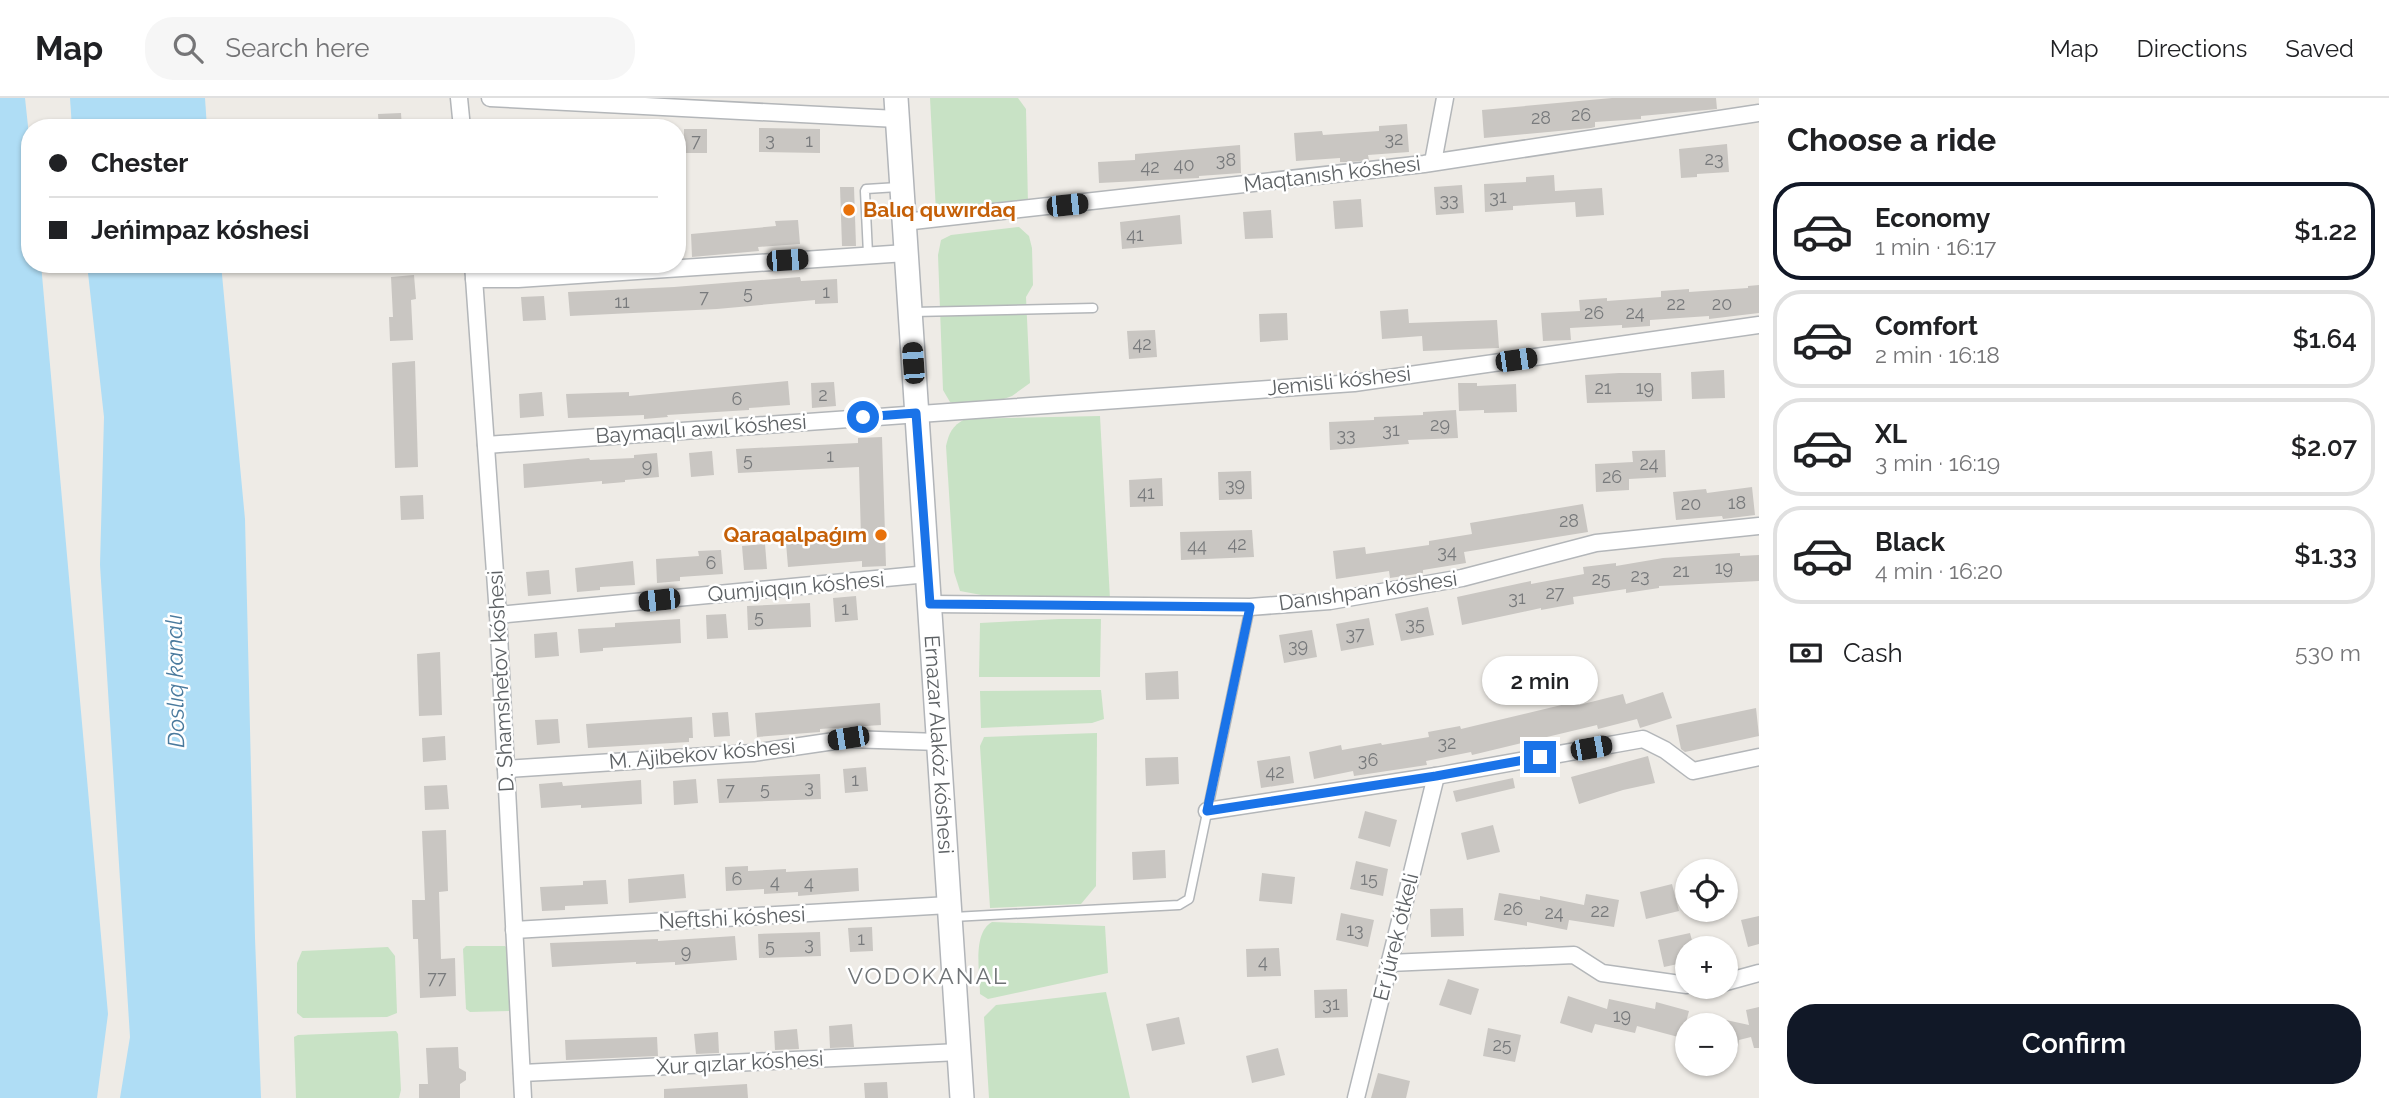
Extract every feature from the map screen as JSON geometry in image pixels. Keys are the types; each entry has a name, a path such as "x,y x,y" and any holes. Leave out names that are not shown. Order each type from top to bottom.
{"main road":[{"name":"Ernazar Alakóz kóshesi","path":"897,109 962,1098"}],"street":[{"path":"459,98 461,119"},
{"path":"490,98 897,109"},
{"path":"1433,162 1445,98"},
{"name":"Maqtanısh kóshesi","path":"904,222 1433,162 1759,113"},
{"path":"686,267 906,253"},
{"name":"D. Shamshetov kóshesi","path":"473,273 498,615 523,1098"},
{"path":"479,273 518,279 602,273"},
{"name":"Jemisli kóshesi","path":"916,413 1354,383 1759,324"},
{"name":"Baymaqlı awıl kóshesi","path":"486,445 916,413"},
{"name":"Danıshpan kóshesi","path":"930,604 1250,607 1330,601 1462,578 1596,543 1759,526"},
{"name":"Qumjıqqın kóshesi","path":"498,615 928,574"},
{"name":"M. Ajibekov kóshesi","path":"506,769 753,753 848,738 939,742"},
{"path":"1207,811 1436,776 1643,738 1665,750 1693,771 1759,757"},
{"name":"Er júrek ótkeli","path":"1356,1098 1436,776"},
{"name":"Neftshi kóshesi","path":"514,930 949,911"},
{"path":"1389,963 1574,955 1602,973 1675,983"},
{"path":"1738,979 1759,973"},
{"name":"Xur qızlar kóshesi","path":"522,1073 958,1052"}],"lane":[{"path":"868,254 866,189 902,187"},
{"path":"910,313 1093,308"},
{"path":"949,911 1180,905 1189,899 1250,607"}],"green space":[{"path":"930,98 1018,98 1026,109 1028,205 936,212"},
{"path":"1019,227 1029,236 1032,248 1033,285 1026,297 1030,383 1012,396 993,403 959,406 950,402 943,390 938,255 941,240 951,235"},
{"path":"1100,416 1110,599 992,597 960,591 954,572 946,446 954,427 965,419"},
{"path":"1101,619 1100,677 979,677 980,623"},
{"path":"1101,690 1104,719 1092,723 981,728 980,691"},
{"path":"1097,733 1096,886 1081,904 990,908 980,746 984,737"},
{"path":"992,922 1105,926 1108,973 988,999 980,994 978,954 982,935"},
{"path":"466,946 505,946 509,950 509,1011 470,1012 466,1009 463,949"},
{"path":"388,947 395,956 397,1013 387,1017 303,1018 297,1013 297,963 302,951"},
{"path":"1106,992 1130,1098 989,1098 984,1017 996,1005"},
{"path":"396,1031 401,1090 399,1098 296,1098 294,1037"}],"water":[{"path":"0,98 25,98 27,119 21,119 21,273 42,273 108,1014 97,1098 0,1098"},
{"path":"70,98 205,98 206,119 71,119"},
{"name":"Doslıq kanalı","path":"88,273 222,273 245,519 261,1098 120,1098 130,1037 100,565 104,417"}],"building":[{"path":"1612,98 1716,98 1717,109 1595,122 1595,127 1591,128 1484,138 1482,110"},
{"path":"401,113 401,119 378,119 378,114"},
{"path":"1407,124 1409,152 1368,155 1369,160 1351,162 1340,162 1340,158 1296,161 1294,133 1322,131 1323,135 1379,131 1379,126"},
{"path":"759,128 820,129 820,153 759,152"},
{"path":"686,129 707,129 707,153 686,153"},
{"path":"1727,144 1729,172 1681,178 1679,149"},
{"path":"1240,145 1241,173 1099,183 1098,162 1135,160 1135,154"},
{"path":"1554,175 1555,191 1602,188 1604,215 1576,217 1575,202 1513,206 1513,210 1485,212 1484,184 1526,182 1526,177"},
{"path":"1462,185 1464,213 1436,215 1434,187"},
{"path":"840,187 854,187 856,246 842,246"},
{"path":"1361,199 1363,227 1335,229 1333,201"},
{"path":"1271,210 1273,238 1245,239 1243,212"},
{"path":"1180,215 1182,244 1122,249 1120,222"},
{"path":"798,220 800,244 692,257 691,234 776,226 775,221"},
{"path":"414,275 416,299 411,300 413,340 390,341 389,317 393,317 391,277"},
{"path":"800,277 801,281 837,279 838,303 815,304 815,300 717,309 570,316 568,292"},
{"path":"1759,285 1759,313 1709,319 1709,316 1650,320 1650,326 1570,328 1571,340 1543,341 1541,313 1580,311 1579,300 1661,297 1661,291 1689,289 1689,292"},
{"path":"544,296 546,320 523,321 521,297"},
{"path":"1408,309 1409,323 1497,320 1499,348 1423,351 1422,336 1382,339 1380,311"},
{"path":"1287,313 1288,340 1260,342 1259,314"},
{"path":"1155,330 1157,357 1129,359 1127,331"},
{"path":"415,361 418,467 395,468 392,363"},
{"path":"1724,370 1725,398 1692,399 1691,372"},
{"path":"1661,373 1662,401 1587,403 1585,375"},
{"path":"788,381 790,405 644,419 644,415 568,418 566,394 629,392 629,396"},
{"path":"834,382 836,406 812,408 811,383"},
{"path":"1458,383 1477,383 1477,386 1516,384 1517,412 1459,411"},
{"path":"542,392 544,416 520,418 519,394"},
{"path":"1456,410 1458,438 1408,440 1409,444 1330,450 1329,422 1374,420 1374,417 1423,415 1423,412"},
{"path":"882,437 886,566 862,567 862,561 788,567 786,543 861,537 859,467 738,473 736,449 858,443 858,438"},
{"path":"1665,450 1666,477 1629,479 1629,490 1596,492 1595,464 1633,462 1632,451"},
{"path":"712,451 714,475 691,477 689,453"},
{"path":"657,453 659,477 602,484 602,481 524,488 523,464 589,458 634,458 634,455"},
{"path":"1251,471 1252,499 1219,500 1218,472"},
{"path":"1162,478 1163,506 1130,507 1129,480"},
{"path":"1752,487 1755,515 1676,520 1673,492 1706,489 1707,493"},
{"path":"423,495 424,519 401,520 400,496"},
{"path":"1583,504 1588,532 1464,552 1466,563 1423,570 1423,573 1390,578 1389,571 1336,579 1333,551 1365,547 1366,554 1429,545 1429,541 1472,534 1470,523"},
{"path":"1252,530 1254,557 1181,560 1180,532"},
{"path":"765,544 767,569 744,570 742,546"},
{"path":"721,550 723,574 680,577 680,581 657,583 656,559 699,556 698,551"},
{"path":"1740,553 1740,556 1759,555 1759,581 1659,586 1626,593 1626,589 1573,597 1574,604 1541,608 1462,625 1457,597 1531,581 1531,584 1584,574 1583,567"},
{"path":"633,561 635,585 600,587 600,590 577,592 575,568"},
{"path":"549,570 551,594 528,596 526,572"},
{"path":"856,596 858,620 835,622 833,598"},
{"path":"810,603 811,627 748,630 747,606"},
{"path":"1428,607 1434,635 1401,641 1395,614"},
{"path":"726,614 728,638 707,639 706,615"},
{"path":"1369,618 1374,645 1341,651 1336,624"},
{"path":"680,619 681,643 603,648 603,651 580,653 578,629 615,627 615,623"},
{"path":"1312,630 1317,657 1284,663 1279,635"},
{"path":"557,632 559,656 535,658 534,634"},
{"path":"440,652 442,715 419,716 417,654"},
{"path":"1178,671 1179,699 1146,700 1145,673"},
{"path":"1663,692 1672,718 1640,728 1637,719 1598,729 1597,725 1472,755 1471,752 1426,761 1427,765 1354,776 1353,771 1314,779 1309,752 1341,745 1342,750 1429,737 1428,732 1460,726 1461,729 1578,701 1579,705 1623,694 1626,704"},
{"path":"880,703 881,725 757,737 755,713"},
{"path":"1756,708 1759,736 1685,752 1681,749 1676,725"},
{"path":"728,712 730,736 714,737 712,713"},
{"path":"692,717 693,738 689,738 689,742 588,748 586,724"},
{"path":"558,719 560,743 537,745 535,720"},
{"path":"445,736 446,760 423,762 422,738"},
{"path":"1290,756 1294,783 1261,788 1257,761"},
{"path":"1648,756 1655,783 1579,804 1571,777"},
{"path":"1178,757 1179,784 1146,786 1145,758"},
{"path":"866,767 868,791 845,793 843,769"},
{"path":"820,774 821,799 719,803 717,779"},
{"path":"1513,778 1515,788 1456,802 1453,791"},
{"path":"696,779 698,803 674,805 673,781"},
{"path":"641,780 642,804 541,808 539,784 562,782 563,786"},
{"path":"447,785 449,809 425,810 424,786"},
{"path":"1365,811 1397,820 1390,847 1358,838"},
{"path":"1493,825 1500,852 1467,860 1461,833"},
{"path":"446,830 448,891 439,892 441,959 455,958 456,996 420,998 418,939 413,939 412,900 425,900 422,831"},
{"path":"1165,850 1166,878 1133,880 1132,852"},
{"path":"1356,861 1388,869 1383,896 1350,889"},
{"path":"748,866 748,871 786,869 786,872 858,868 859,891 798,896 798,892 764,894 764,889 726,891 725,867"},
{"path":"1262,873 1295,877 1292,904 1259,901"},
{"path":"684,874 686,898 629,903 628,879"},
{"path":"606,880 608,904 565,906 565,910 542,911 540,887 583,885 583,881"},
{"path":"1672,884 1675,912 1646,919 1640,892"},
{"path":"1499,893 1540,900 1540,896 1584,905 1586,894 1619,900 1614,927 1569,920 1567,930 1527,922 1527,926 1494,920"},
{"path":"1463,908 1464,936 1431,937 1430,909"},
{"path":"1341,913 1374,920 1368,947 1336,940"},
{"path":"1759,916 1759,944 1748,947 1741,920"},
{"path":"872,927 873,951 850,952 848,928"},
{"path":"820,932 821,956 759,958 758,934"},
{"path":"735,936 737,960 675,965 675,962 636,962 552,967 550,943"},
{"path":"1675,936 1675,965 1664,967 1658,940"},
{"path":"1279,948 1281,976 1247,977 1246,949"},
{"path":"1448,979 1479,989 1471,1015 1439,1005"},
{"path":"1347,989 1348,1017 1315,1018 1314,990"},
{"path":"1568,996 1607,1009 1609,999 1655,1009 1656,1002 1689,1011 1675,1013 1675,1036 1637,1026 1635,1033 1595,1024 1592,1033 1560,1023"},
{"path":"1759,1007 1759,1048 1754,1048 1751,1037 1739,1040 1738,1046 1738,1023 1749,1025 1746,1010"},
{"path":"1179,1017 1185,1044 1152,1051 1146,1024"},
{"path":"852,1024 854,1047 830,1048 829,1026"},
{"path":"1488,1028 1521,1035 1515,1062 1483,1056"},
{"path":"797,1029 799,1049 775,1050 774,1031"},
{"path":"718,1032 719,1053 696,1054 694,1034"},
{"path":"657,1037 658,1056 566,1060 565,1040"},
{"path":"458,1047 459,1068 466,1072 466,1080 460,1084 460,1098 419,1098 419,1084 428,1084 426,1048"},
{"path":"1278,1048 1285,1075 1252,1083 1246,1056"},
{"path":"1378,1073 1410,1081 1406,1098 1371,1098"},
{"path":"887,1082 888,1098 865,1098 864,1083"},
{"path":"747,1084 748,1098 664,1098 664,1089"}],"place":[{"name":"Balıq quwırdaq","path":"849,210"},
{"name":"Qaraqalpaǵım","path":"881,535"}],"district":[{"name":"VODOKANAL","path":"928,976"}],"route":[{"path":"863,417 916,413 930,604 1250,607 1207,811 1436,776 1540,757"}]}
